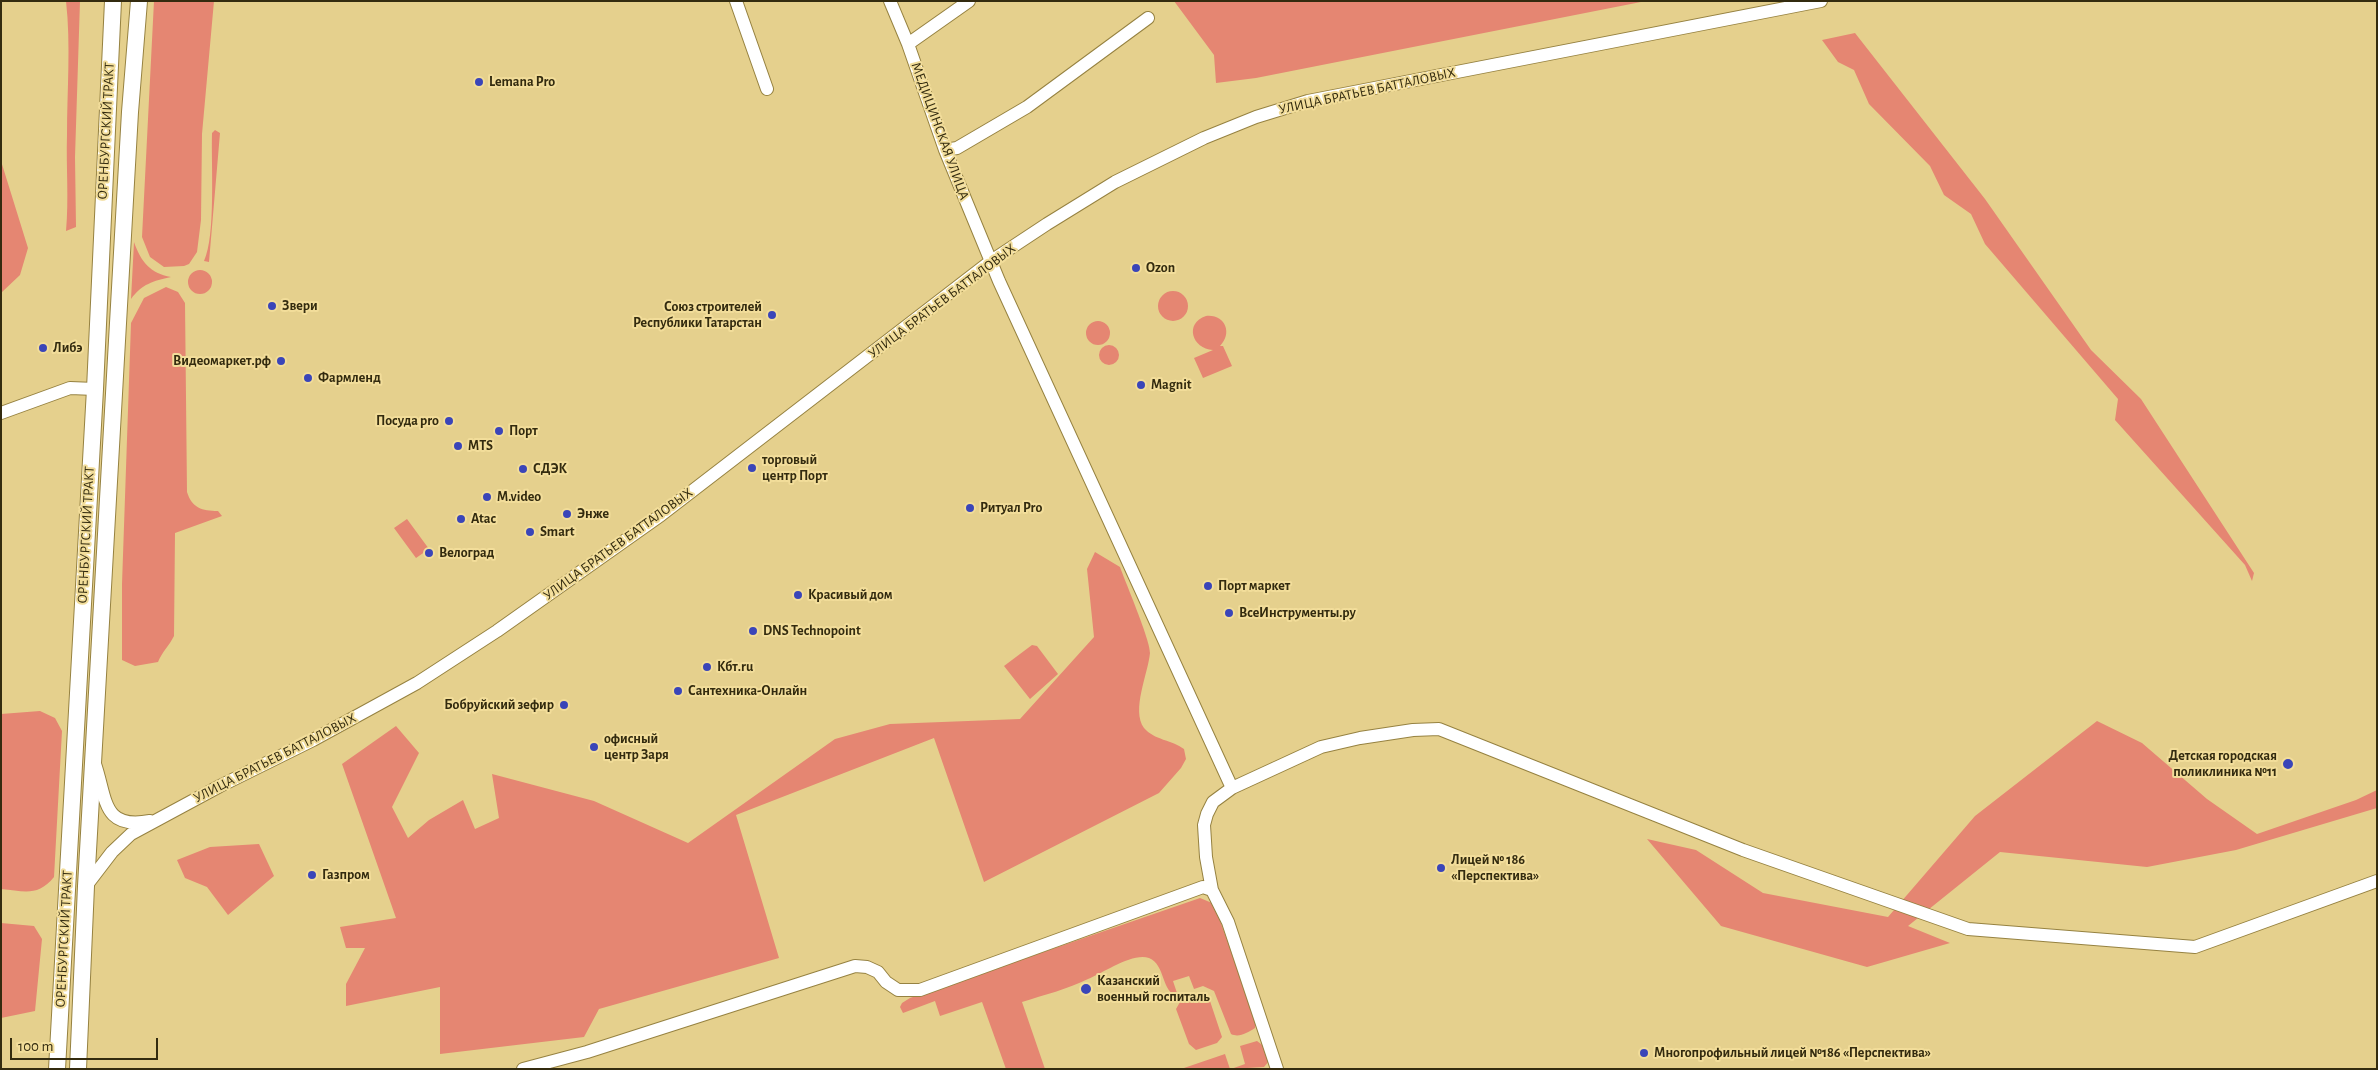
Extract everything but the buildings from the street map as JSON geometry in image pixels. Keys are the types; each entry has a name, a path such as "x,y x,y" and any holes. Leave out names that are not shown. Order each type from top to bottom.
{"main road":[{"name":"ОРЕНБУРГСКИЙ ТРАКТ","path":"57,1069 95,389 113,1"},
{"name":"ОРЕНБУРГСКИЙ ТРАКТ","path":"78,1069 86,886 130,112 140,1"}],"street":[{"path":"736,1 767,89"},
{"name":"МЕДИЦИНСКАЯ УЛИЦА","path":"890,1 908,44 945,150 999,281 1232,788"},
{"path":"908,44 969,1"},
{"name":"УЛИЦА БРАТЬЕВ БАТТАЛОВЫХ","path":"86,886 112,852 131,834 417,683 497,631 661,515 991,261 1115,182 1204,138 1264,114 1308,101 1817,2"},
{"path":"945,150 957,148 1027,107 1148,18"},
{"path":"1,414 70,388 95,389"},
{"path":"1277,1069 1228,922 1212,890 1206,857 1204,825 1213,802 1232,788 1322,747 1368,736 1439,729 1743,850 1968,929 2195,947 2377,881"},
{"name":"УЛИЦА БРАТЬЕВ БАТТАЛОВЫХ","path":"93,759 108,811 115,818 129,823 157,819"},
{"path":"523,1069 584,1053 855,966 867,967 878,972 886,982 898,990 920,990 1203,887 1212,890"}],"shaded area":[{"path":"66,1 80,1 75,157 76,227 66,231 69,51"},
{"path":"154,1 214,1 202,134 201,220 197,252 189,264 184,266 164,267 150,257 142,237"},
{"path":"1174,1 1646,1 1256,78 1216,83 1214,55"},
{"path":"1855,33 1985,199 2091,350 2141,399 2254,573 2252,581 2245,565 2115,420 2118,399 1985,244 1971,214 1944,195 1930,166 1869,104 1854,70 1838,62 1822,40"},
{"path":"215,130 220,133 209,262 204,261 208,250 212,217 212,133"},
{"path":"1,161 28,248 20,275 1,293"},
{"path":"134,242 147,266 157,273 171,277 148,284 131,299"},
{"path":"200,270 205,271 211,277 211,287 205,293 200,294 195,293 189,287 188,282 189,277 195,271"},
{"path":"166,287 178,292 185,303 187,492 192,502 198,508 218,511 222,516 175,533 174,636 158,662 135,666 122,660 122,584 131,323 144,298"},
{"path":"1173,291 1183,296 1188,306 1183,316 1173,321 1163,316 1158,306 1163,296"},
{"path":"1206,316 1218,318 1225,325 1226,336 1220,346 1223,346 1232,366 1203,378 1194,358 1213,350 1206,349 1196,341 1193,330 1199,319"},
{"path":"1098,321 1103,322 1109,328 1109,338 1103,344 1098,345 1093,344 1087,338 1086,333 1087,328 1093,322"},
{"path":"1105,345 1113,345 1119,351 1119,359 1113,365 1105,365 1099,359 1099,351"},
{"path":"407,519 429,549 416,558 394,528"},
{"path":"1095,552 1120,567 1149,647 1149,662 1141,692 1140,720 1148,732 1184,749 1186,759 1181,768 1159,793 984,882 934,738 736,815 779,958 599,1009 584,1037 440,1054 440,987 346,1006 346,984 365,948 346,948 340,927 396,918 342,764 396,726 419,753 392,807 408,838 429,820 463,800 475,829 499,818 492,774 594,801 688,843 835,739 890,724 1020,719 1094,637 1087,569"},
{"path":"1032,645 1037,646 1058,674 1030,699 1004,666"},
{"path":"40,711 55,718 62,731 54,877 42,888 36,890 1,889 1,714"},
{"path":"2097,721 2142,743 2207,799 2257,834 2356,800 2377,790 2377,808 2236,850 2147,867 2000,852 1908,926 1950,943 1867,967 1721,926 1647,839 1696,850 1763,893 1888,917 1975,816"},
{"path":"259,844 274,876 228,915 207,887 185,878 177,860 210,847"},
{"path":"1200,898 1212,903 1217,912 1256,1022 1255,1028 1243,1034 1231,1034 1214,991 1203,986 1194,989 1189,976 1173,981 1178,996 1173,994 1166,985 1158,966 1149,958 1142,957 1127,960 1056,992 1022,1002 1045,1069 1006,1069 982,1002 940,1016 935,1001 903,1013 900,1007 902,1003 910,998"},
{"path":"1,923 34,926 42,939 35,1011 1,1018"},
{"path":"1204,994 1209,998 1222,1037 1217,1043 1196,1050 1189,1044 1176,1009 1180,1002"},
{"path":"1257,1041 1265,1047 1269,1061 1264,1067 1231,1069 1245,1064 1240,1046"},
{"path":"1225,1054 1230,1069 1181,1069"}],"place":[{"name":"Lemana Pro","path":"479,82"},
{"name":"Ozon","path":"1136,268"},
{"name":"Звери","path":"272,306"},
{"name":"Союз строителей Республики Татарстан","path":"772,315"},
{"name":"Либэ","path":"43,348"},
{"name":"Видеомаркет.рф","path":"281,361"},
{"name":"Фармленд","path":"308,378"},
{"name":"Magnit","path":"1141,385"},
{"name":"Посуда pro","path":"449,421"},
{"name":"Порт","path":"499,431"},
{"name":"MTS","path":"458,446"},
{"name":"торговый центр Порт","path":"752,468"},
{"name":"СДЭК","path":"523,469"},
{"name":"M.video","path":"487,497"},
{"name":"Ритуал Pro","path":"970,508"},
{"name":"Энже","path":"567,514"},
{"name":"Atac","path":"461,519"},
{"name":"Smart","path":"530,532"},
{"name":"Велоград","path":"429,553"},
{"name":"Порт маркет","path":"1208,586"},
{"name":"Красивый дом","path":"798,595"},
{"name":"ВсеИнструменты.ру","path":"1229,613"},
{"name":"DNS Technopoint","path":"753,631"},
{"name":"Кбт.ru","path":"707,667"},
{"name":"Сантехника-Онлайн","path":"678,691"},
{"name":"Бобруйский зефир","path":"564,705"},
{"name":"офисный центр Заря","path":"594,747"},
{"name":"Детская городская поликлиника №11","path":"2288,764"},
{"name":"Лицей № 186 «Перспектива»","path":"1441,868"},
{"name":"Газпром","path":"312,875"},
{"name":"Казанский военный госпиталь","path":"1086,989"},
{"name":"Многопрофильный лицей №186 «Перспектива»","path":"1644,1053"}]}
